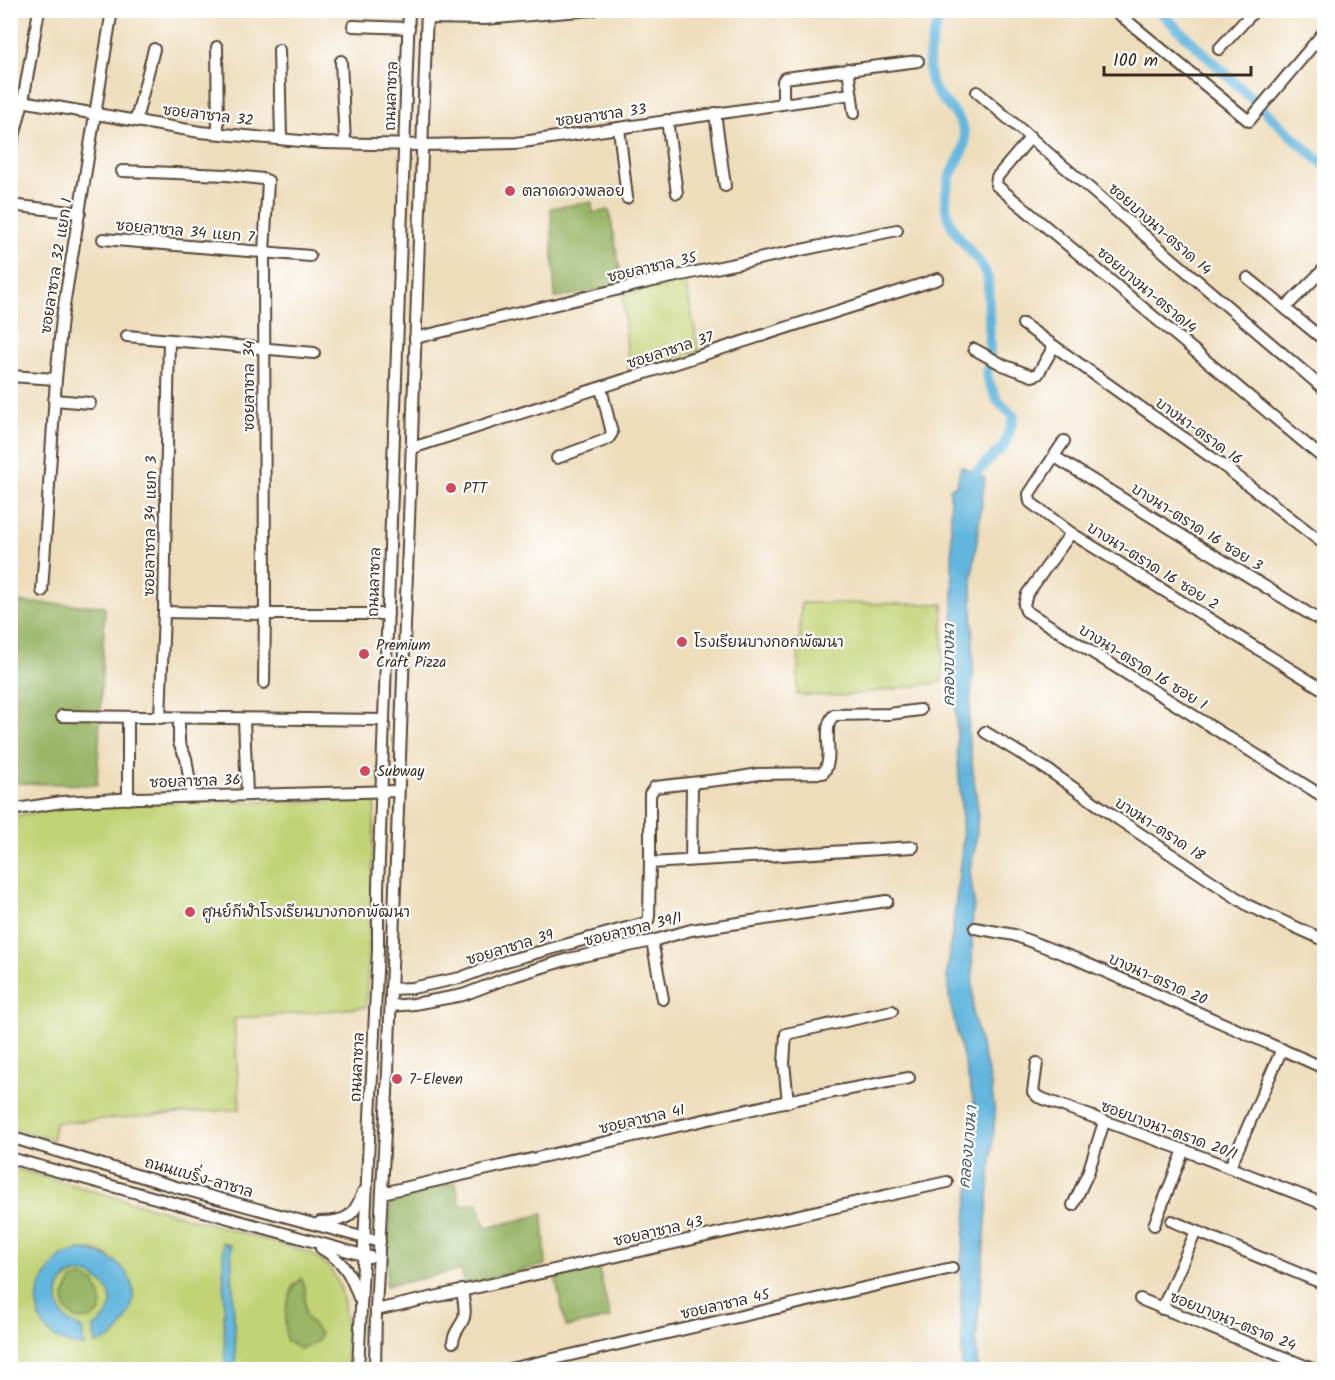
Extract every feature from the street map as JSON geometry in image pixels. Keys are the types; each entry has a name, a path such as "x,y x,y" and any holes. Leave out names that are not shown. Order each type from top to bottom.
{"street":[{"path":"10,152 23,101 39,10"},
{"name":"ซอยลาซาล 32 แยก 1","path":"42,591 54,400 62,318 112,10"},
{"name":"ถนนลาซาล","path":"358,1370 378,949 381,791 410,10"},
{"path":"427,14 484,19 593,10"},
{"path":"1114,10 1249,121 1324,32"},
{"path":"1219,49 1255,10"},
{"name":"ถนนลาซาล","path":"375,1370 391,1006 427,14"},
{"path":"353,26 409,28"},
{"path":"217,47 218,132"},
{"path":"136,120 154,49"},
{"path":"279,50 281,139"},
{"path":"341,61 345,144"},
{"path":"783,104 785,78 918,61"},
{"path":"848,69 854,113"},
{"name":"ซอยบางนา-ตราด 14","path":"977,92 1324,389"},
{"name":"ซอยลาซาล 33","path":"404,144 516,143 851,94"},
{"name":"ซอยลาซาล 32","path":"10,99 200,132 345,144 404,144"},
{"path":"715,113 725,186"},
{"path":"667,120 677,193"},
{"path":"619,128 627,198"},
{"name":"ซอยบางนา-ตราด14","path":"1031,137 997,177 996,185 1324,459"},
{"name":"ซอยลาซาล 34","path":"122,171 227,175 268,181 264,252 264,683"},
{"path":"10,205 80,213"},
{"name":"ซอยลาซาล 35","path":"415,338 653,281 897,230"},
{"name":"ซอยลาซาล 34 แยก 7","path":"103,239 310,256"},
{"path":"1286,307 1324,269"},
{"path":"1248,278 1324,340"},
{"name":"ซอยลาซาล 37","path":"412,448 938,279"},
{"name":"บางนา-ตราด 16","path":"1023,324 1225,467 1324,544"},
{"path":"127,336 314,352"},
{"name":"ซอยลาซาล 34 แยก 3","path":"168,340 164,612 265,614"},
{"path":"974,349 1004,366 1035,376 1054,346"},
{"path":"10,376 56,379"},
{"path":"557,458 611,436 601,388"},
{"path":"54,400 90,403"},
{"name":"บางนา-ตราด 16 ซอย 2","path":"1064,441 1029,494 1029,501 1071,533 1324,690"},
{"name":"บางนา-ตราด 16 ซอย 3","path":"1055,457 1324,623"},
{"name":"บางนา-ตราด 16 ซอย 1","path":"1071,533 1027,594 1024,605 1026,611 1324,797"},
{"path":"160,718 164,612"},
{"path":"265,614 388,614"},
{"name":"ซอยลาซาล 39","path":"391,989 412,988 460,978 506,961 645,923 649,916 651,789 758,774 823,773 828,764 829,722 834,715 889,714 920,710"},
{"path":"62,716 384,720"},
{"path":"128,799 129,717"},
{"path":"179,718 179,743 186,758 192,796"},
{"path":"244,719 247,795"},
{"name":"บางนา-ตราด 18","path":"985,732 1048,770 1249,906 1324,940"},
{"path":"691,860 692,784"},
{"name":"ซอยลาซาล 36","path":"10,810 62,802 398,790"},
{"path":"650,863 912,847"},
{"name":"ซอยลาซาล 39/1","path":"391,1006 463,995 510,977 569,959 691,930 887,901"},
{"name":"บางนา-ตราด 20","path":"975,928 1014,935 1074,958 1324,1068"},
{"path":"652,941 663,999"},
{"path":"378,949 393,949"},
{"path":"788,1102 784,1063 786,1034 892,1011"},
{"path":"1230,1167 1282,1049"},
{"name":"ซอยบางนา-ตราด 20/1","path":"1037,1063 1033,1092 1035,1095 1324,1204"},
{"name":"ซอยลาซาล 41","path":"382,1193 788,1102 909,1078"},
{"path":"1073,1205 1088,1173 1104,1122"},
{"name":"ถนนแบริ่ง-ลาซาล","path":"10,1137 176,1187 380,1242"},
{"path":"1154,1225 1184,1150"},
{"name":"ถนนแบริ่ง-ลาซาล","path":"10,1158 379,1259"},
{"path":"296,1219 311,1222 336,1222 345,1219 360,1203 367,1172"},
{"name":"ซอยลาซาล 43","path":"376,1310 947,1182"},
{"path":"1172,1221 1324,1284"},
{"path":"1162,1309 1196,1231"},
{"path":"298,1238 329,1253 349,1272 359,1298 360,1319"},
{"name":"ซอยลาซาล 45","path":"504,1370 952,1268"},
{"path":"453,1342 455,1331 463,1320 465,1312 462,1290"},
{"name":"ซอยบางนา-ตราด 24","path":"1140,1299 1315,1370"}],"green space":[{"path":"592,202 593,213 609,210 623,285 555,298 551,208"},
{"path":"685,281 699,351 629,374 623,295"},
{"path":"11,602 105,606 97,785 11,783"},
{"path":"801,603 943,604 942,682 844,696 797,695"},
{"name":"ศูนย์กีฬาโรงเรียนบางกอกพัฒนา","path":"375,801 366,1007 234,1019 240,1109 55,1123 52,1140 11,1128 10,817 62,807 128,803"},
{"path":"10,1167 311,1253 327,1266 336,1279 344,1304 348,1369 236,1369 231,1246 223,1242 225,1369 11,1369","holes":["80,1250 94,1250 110,1257 113,1337 96,1344 93,1328 104,1321 111,1309 110,1296 105,1284 95,1276 83,1273 67,1279 60,1287 58,1296 59,1307 65,1320 42,1281","294,1284 305,1289 305,1315 285,1324 287,1305"]},
{"path":"456,1183 460,1205 478,1204 486,1228 543,1214 546,1265 465,1284 461,1270 386,1286 391,1196"},
{"path":"598,1265 610,1318 566,1327 555,1276"},
{"path":"82,1277 94,1282 102,1304 98,1314 94,1317 77,1320 65,1309 64,1297 72,1280"},
{"path":"301,1278 305,1289 305,1315 320,1334 318,1341 300,1349 286,1341 286,1325 291,1292"}],"water":[{"path":"961,466 985,478 972,578 973,671 968,733 978,810 976,844 970,870 974,903 972,924 973,1015 991,1083 995,1115 976,1342 978,1370 962,1369 961,1263 977,1121 950,1003 947,976 963,839 957,743 950,489 957,484"},
{"path":"223,1242 231,1246 236,1369 225,1369"},
{"path":"80,1250 93,1252 115,1261 123,1269 133,1289 133,1301 129,1314 118,1332 113,1337 96,1344 93,1328 106,1316 111,1304 109,1292 92,1276 80,1273 69,1276 61,1285 58,1295 60,1310 68,1321 82,1329 84,1346 70,1344 49,1332 38,1311 37,1299 40,1287 56,1262 64,1255"}],"waterway":[{"name":"คลองบางนา","path":"944,10 932,40 930,74 937,93 959,119 965,139 962,152 949,181 946,208 955,231 979,261 988,278 990,357 987,374 998,401 1014,417 1004,446 974,474 971,486"},
{"path":"1158,10 1324,165"}],"place":[{"name":"ตลาดดวงพลอย","path":"510,191"},
{"name":"PTT","path":"451,488"},
{"name":"โรงเรียนบางกอกพัฒนา","path":"682,642"},
{"name":"Premium Craft Pizza","path":"364,654"},
{"name":"Subway","path":"365,771"},
{"name":"ศูนย์กีฬาโรงเรียนบางกอกพัฒนา","path":"190,912"},
{"name":"7-Eleven","path":"397,1079"}]}
